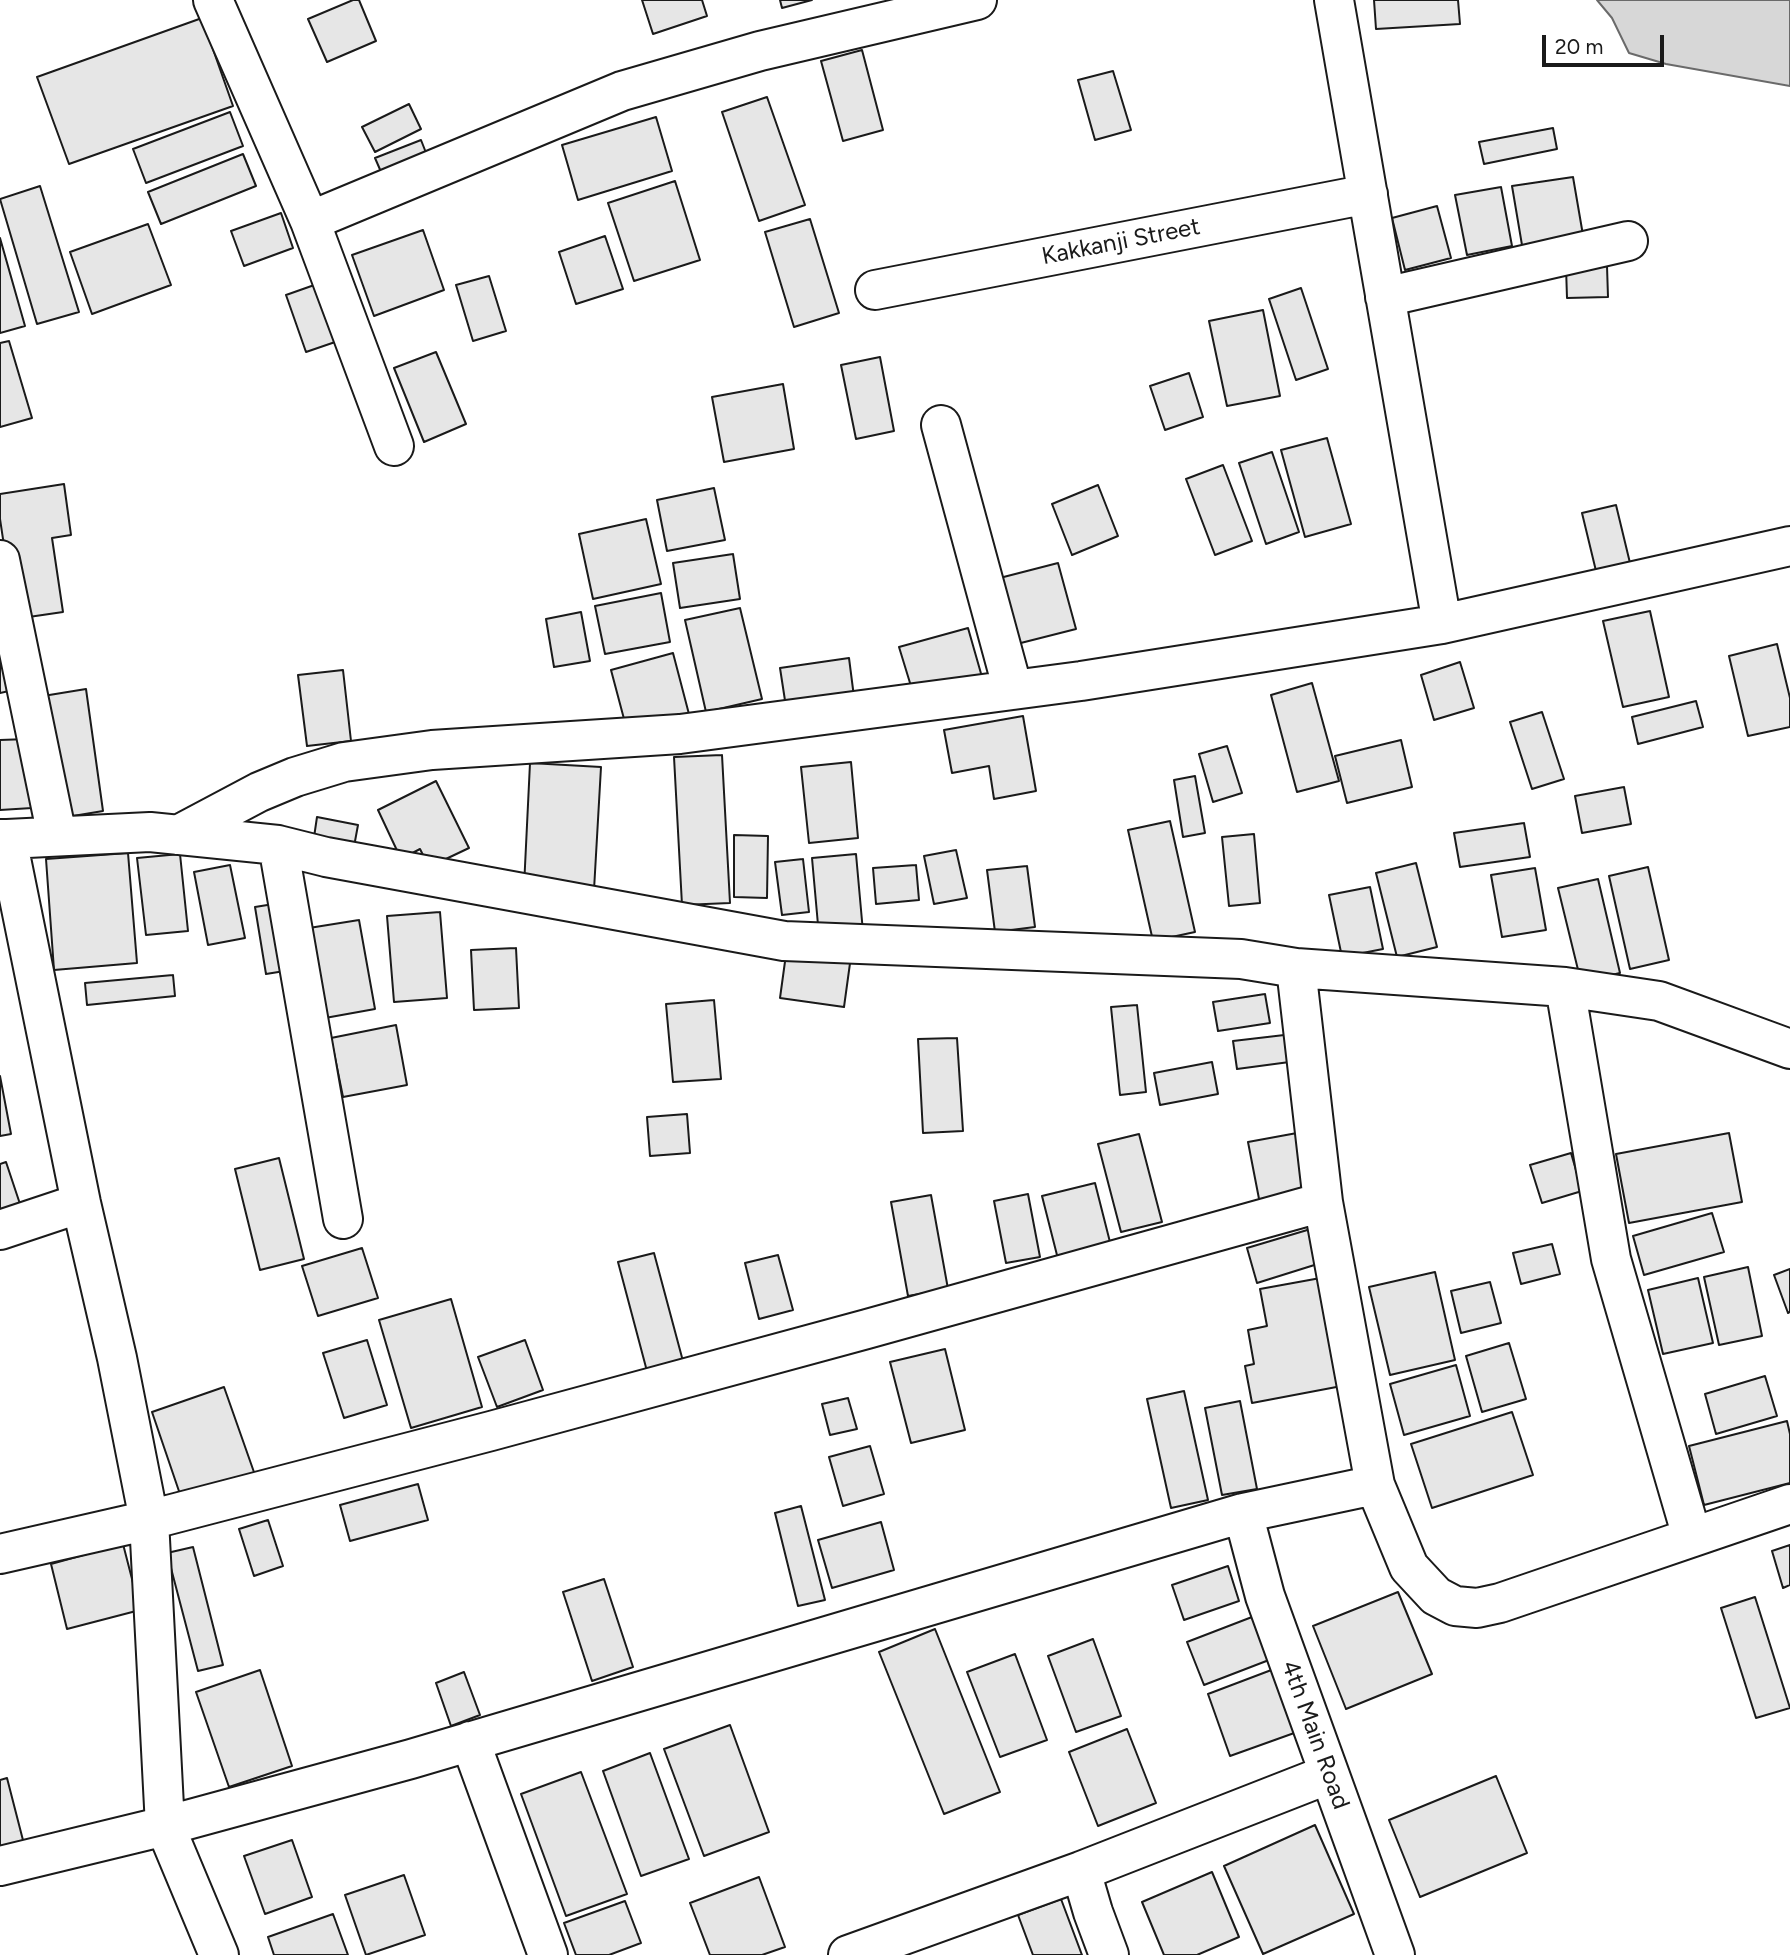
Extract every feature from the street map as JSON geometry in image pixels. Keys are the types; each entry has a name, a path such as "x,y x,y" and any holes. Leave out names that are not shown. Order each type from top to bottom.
{"street":[{"path":"214,0 310,221 394,446"},
{"path":"310,221 622,91 760,51 977,0"},
{"path":"1334,0 1442,624"},
{"name":"Kakkanji Street","path":"874,289 1367,194"},
{"path":"1385,297 1628,241"},
{"path":"942,425 1013,690"},
{"path":"178,835 259,792 295,777 344,762 432,750 680,734 1013,690 1442,624 1790,546"},
{"path":"0,560 57,836"},
{"path":"219,1955 165,1826 149,1520 117,1357 3,839 150,832 278,845 326,857 783,941 1241,959 1296,968 1565,987 1659,1001 1790,1049"},
{"path":"278,845 343,1219"},
{"path":"1296,968 1323,1202 1376,1485 1409,1567 1436,1596 1455,1606 1477,1608 1500,1603 1790,1504"},
{"path":"1565,987 1611,1259 1692,1537"},
{"path":"0,1554 149,1520 827,1340 1323,1202"},
{"path":"0,1230 81,1203"},
{"path":"0,1866 165,1826 470,1741 864,1627 1243,1513 1376,1485"},
{"name":"4th Main Road","path":"1243,1513 1265,1596 1395,1955"},
{"path":"470,1741 548,1955"},
{"path":"848,1955 1081,1871 1329,1774"},
{"path":"1081,1871 1110,1955"}],"shaded area":[{"path":"1597,0 1790,0 1790,86 1666,64 1629,53 1612,18"}],"building":[{"path":"359,0 376,41 327,62 308,19"},
{"path":"642,0 702,0 707,16 653,34"},
{"path":"780,0 812,0 782,8"},
{"path":"1374,0 1458,0 1460,24 1376,29"},
{"path":"202,18 233,106 69,164 37,77"},
{"path":"862,50 883,130 843,141 821,61"},
{"path":"1113,71 1131,130 1095,140 1078,80"},
{"path":"767,97 805,205 759,221 722,112"},
{"path":"409,104 421,129 375,152 362,127"},
{"path":"230,112 243,146 146,183 133,149"},
{"path":"656,117 672,171 578,200 562,145"},
{"path":"1553,128 1557,149 1484,164 1479,142"},
{"path":"421,140 430,163 385,181 375,158"},
{"path":"243,154 256,186 161,224 148,192"},
{"path":"1573,177 1584,241 1523,251 1512,186"},
{"path":"675,181 700,260 634,281 608,203"},
{"path":"40,186 79,312 37,324 0,199"},
{"path":"1501,187 1512,246 1467,255 1455,195"},
{"path":"1437,206 1451,258 1405,270 1392,218"},
{"path":"281,213 293,248 244,266 231,231"},
{"path":"810,219 839,313 794,327 765,232"},
{"path":"148,224 171,285 92,314 70,252"},
{"path":"423,230 444,290 374,316 352,255"},
{"path":"605,236 623,289 576,304 559,252"},
{"path":"0,238 25,326 0,333"},
{"path":"1607,266 1608,297 1567,298 1566,267"},
{"path":"489,276 506,331 473,341 456,285"},
{"path":"320,283 341,340 306,352 286,295"},
{"path":"1301,288 1328,369 1296,380 1269,299"},
{"path":"1263,310 1280,396 1227,406 1209,321"},
{"path":"9,341 32,418 0,427 0,343"},
{"path":"436,352 466,424 424,442 394,368"},
{"path":"880,357 894,431 856,439 841,365"},
{"path":"1189,373 1203,417 1165,430 1150,386"},
{"path":"783,384 794,449 724,462 712,397"},
{"path":"1327,438 1351,524 1305,537 1281,450"},
{"path":"1272,452 1299,532 1266,544 1239,463"},
{"path":"1223,465 1252,541 1215,555 1186,479"},
{"path":"64,484 71,535 52,538 63,612 15,619 0,519 0,494"},
{"path":"1098,485 1118,536 1072,555 1052,504"},
{"path":"714,488 725,540 667,551 657,500"},
{"path":"1616,505 1630,563 1596,571 1582,513"},
{"path":"646,519 661,584 593,599 579,534"},
{"path":"733,554 740,599 680,608 673,563"},
{"path":"1058,563 1076,629 1005,647 988,581"},
{"path":"661,593 670,642 605,654 595,606"},
{"path":"740,608 762,699 706,712 685,620"},
{"path":"1650,611 1669,697 1623,707 1603,621"},
{"path":"581,612 590,661 554,667 546,619"},
{"path":"968,628 982,677 914,696 899,647"},
{"path":"1777,644 1790,698 1790,727 1748,736 1729,656"},
{"path":"673,653 690,718 628,734 611,670"},
{"path":"0,654 9,691 0,693"},
{"path":"849,658 854,697 786,707 780,668"},
{"path":"1460,662 1474,708 1434,720 1421,675"},
{"path":"343,670 351,741 307,746 298,675"},
{"path":"1312,683 1339,781 1297,792 1271,695"},
{"path":"86,689 103,811 55,819 37,697"},
{"path":"1696,701 1703,727 1638,744 1632,717"},
{"path":"1542,712 1564,779 1532,789 1510,722"},
{"path":"1023,716 1036,791 994,799 989,766 952,773 944,730"},
{"path":"28,739 32,808 0,810 0,740"},
{"path":"1401,740 1412,787 1347,803 1335,756"},
{"path":"1227,746 1242,793 1213,802 1199,754"},
{"path":"722,755 730,903 682,905 674,757"},
{"path":"851,762 858,838 809,843 801,767"},
{"path":"530,763 601,767 594,890 524,887"},
{"path":"1195,776 1205,833 1183,837 1174,780"},
{"path":"436,781 469,848 429,867 420,849 401,859 378,810"},
{"path":"1624,787 1631,824 1582,833 1575,796"},
{"path":"317,817 358,825 353,852 313,844"},
{"path":"1170,821 1195,932 1153,941 1128,830"},
{"path":"1524,823 1530,857 1460,867 1454,833"},
{"path":"1254,834 1260,903 1229,906 1222,837"},
{"path":"734,835 768,836 767,898 734,897"},
{"path":"956,850 967,898 934,904 924,856"},
{"path":"128,853 137,963 54,970 46,859"},
{"path":"180,854 188,931 146,935 137,858"},
{"path":"856,854 863,932 819,936 812,858"},
{"path":"803,859 809,912 782,915 775,862"},
{"path":"1416,863 1437,947 1397,957 1376,873"},
{"path":"230,865 245,938 208,945 194,872"},
{"path":"916,865 919,900 876,904 873,868"},
{"path":"1027,866 1035,927 995,932 987,870"},
{"path":"1648,867 1669,960 1630,969 1609,876"},
{"path":"1535,868 1546,930 1502,937 1491,875"},
{"path":"1598,879 1620,973 1581,982 1558,888"},
{"path":"1370,887 1383,949 1342,957 1329,895"},
{"path":"286,902 297,969 266,974 255,907"},
{"path":"440,912 447,998 394,1002 387,916"},
{"path":"359,920 375,1009 325,1018 309,928"},
{"path":"787,947 851,956 844,1007 780,998"},
{"path":"516,948 519,1008 474,1010 471,950"},
{"path":"173,975 175,996 87,1005 85,983"},
{"path":"1265,994 1270,1023 1218,1031 1213,1002"},
{"path":"714,1000 721,1079 673,1082 666,1004"},
{"path":"1137,1005 1146,1092 1120,1095 1111,1007"},
{"path":"396,1025 407,1085 343,1097 331,1038"},
{"path":"1293,1034 1297,1061 1237,1069 1233,1041"},
{"path":"957,1038 963,1131 923,1133 918,1039"},
{"path":"1212,1062 1218,1094 1160,1105 1154,1073"},
{"path":"0,1076 11,1134 0,1136"},
{"path":"687,1114 690,1153 650,1156 647,1117"},
{"path":"1297,1133 1308,1195 1260,1204 1248,1142"},
{"path":"1729,1133 1742,1202 1629,1223 1616,1154"},
{"path":"1139,1134 1162,1222 1121,1232 1098,1144"},
{"path":"1571,1153 1582,1191 1542,1203 1530,1165"},
{"path":"279,1158 304,1259 260,1270 235,1169"},
{"path":"6,1162 22,1210 0,1217 0,1164"},
{"path":"1095,1183 1112,1250 1059,1263 1042,1196"},
{"path":"1028,1194 1040,1257 1006,1263 994,1201"},
{"path":"931,1195 948,1289 908,1296 891,1202"},
{"path":"1712,1213 1724,1252 1644,1275 1633,1236"},
{"path":"1314,1228 1324,1262 1257,1283 1247,1248"},
{"path":"1552,1244 1560,1274 1521,1284 1513,1253"},
{"path":"362,1248 378,1298 318,1316 302,1266"},
{"path":"654,1253 684,1365 648,1375 618,1262"},
{"path":"778,1255 793,1310 759,1319 745,1263"},
{"path":"1748,1267 1762,1336 1719,1345 1704,1277"},
{"path":"1790,1269 1790,1312 1788,1313 1774,1275"},
{"path":"1435,1272 1455,1360 1390,1375 1369,1287"},
{"path":"1326,1277 1347,1385 1252,1403 1245,1366 1254,1364 1248,1330 1267,1326 1260,1289"},
{"path":"1698,1278 1713,1343 1663,1354 1648,1290"},
{"path":"1490,1282 1501,1323 1461,1333 1451,1291"},
{"path":"451,1299 482,1407 411,1428 379,1320"},
{"path":"367,1340 387,1405 344,1418 323,1353"},
{"path":"525,1340 543,1390 497,1407 478,1357"},
{"path":"1509,1343 1526,1399 1482,1412 1466,1356"},
{"path":"945,1349 965,1430 911,1443 890,1362"},
{"path":"1456,1365 1470,1416 1404,1435 1390,1384"},
{"path":"1765,1376 1777,1416 1716,1434 1705,1394"},
{"path":"224,1387 255,1475 182,1500 152,1412"},
{"path":"1184,1391 1208,1500 1171,1508 1147,1399"},
{"path":"848,1398 857,1429 830,1435 822,1404"},
{"path":"1240,1401 1257,1489 1222,1495 1205,1408"},
{"path":"1512,1412 1533,1475 1432,1508 1411,1444"},
{"path":"1787,1421 1790,1434 1790,1483 1704,1505 1689,1446"},
{"path":"870,1446 884,1494 843,1506 829,1457"},
{"path":"418,1484 428,1520 350,1541 340,1505"},
{"path":"801,1506 825,1600 798,1606 775,1513"},
{"path":"268,1520 283,1566 254,1576 239,1529"},
{"path":"881,1522 894,1570 832,1588 818,1540"},
{"path":"123,1544 140,1610 67,1629 51,1564"},
{"path":"1790,1545 1790,1585 1783,1588 1772,1551"},
{"path":"193,1547 223,1665 198,1671 167,1553"},
{"path":"1228,1566 1239,1601 1184,1620 1172,1585"},
{"path":"604,1579 633,1667 592,1681 563,1592"},
{"path":"1398,1592 1432,1674 1346,1709 1313,1626"},
{"path":"1755,1597 1790,1708 1756,1718 1721,1608"},
{"path":"1252,1617 1269,1660 1204,1685 1187,1642"},
{"path":"935,1629 1000,1792 944,1814 879,1652"},
{"path":"1093,1639 1121,1716 1076,1732 1048,1656"},
{"path":"1015,1654 1047,1740 1000,1757 967,1672"},
{"path":"1274,1669 1297,1732 1230,1756 1208,1694"},
{"path":"260,1670 292,1766 229,1787 196,1692"},
{"path":"464,1672 480,1715 451,1726 436,1683"},
{"path":"730,1725 769,1832 704,1856 664,1749"},
{"path":"1127,1729 1156,1803 1098,1826 1069,1752"},
{"path":"650,1753 689,1859 641,1876 603,1771"},
{"path":"581,1772 627,1894 566,1916 521,1794"},
{"path":"1496,1776 1527,1853 1420,1897 1389,1820"},
{"path":"7,1778 25,1848 0,1855 0,1780"},
{"path":"1315,1825 1354,1914 1263,1954 1224,1866"},
{"path":"292,1840 312,1897 265,1914 244,1856"},
{"path":"1212,1872 1239,1937 1197,1955 1164,1955 1142,1902"},
{"path":"404,1875 425,1935 366,1955 345,1895"},
{"path":"759,1877 785,1947 762,1955 710,1955 690,1903"},
{"path":"1061,1899 1082,1955 1033,1955 1018,1915"},
{"path":"625,1901 641,1943 609,1955 576,1955 564,1923"},
{"path":"333,1914 348,1955 274,1955 268,1937"}]}
